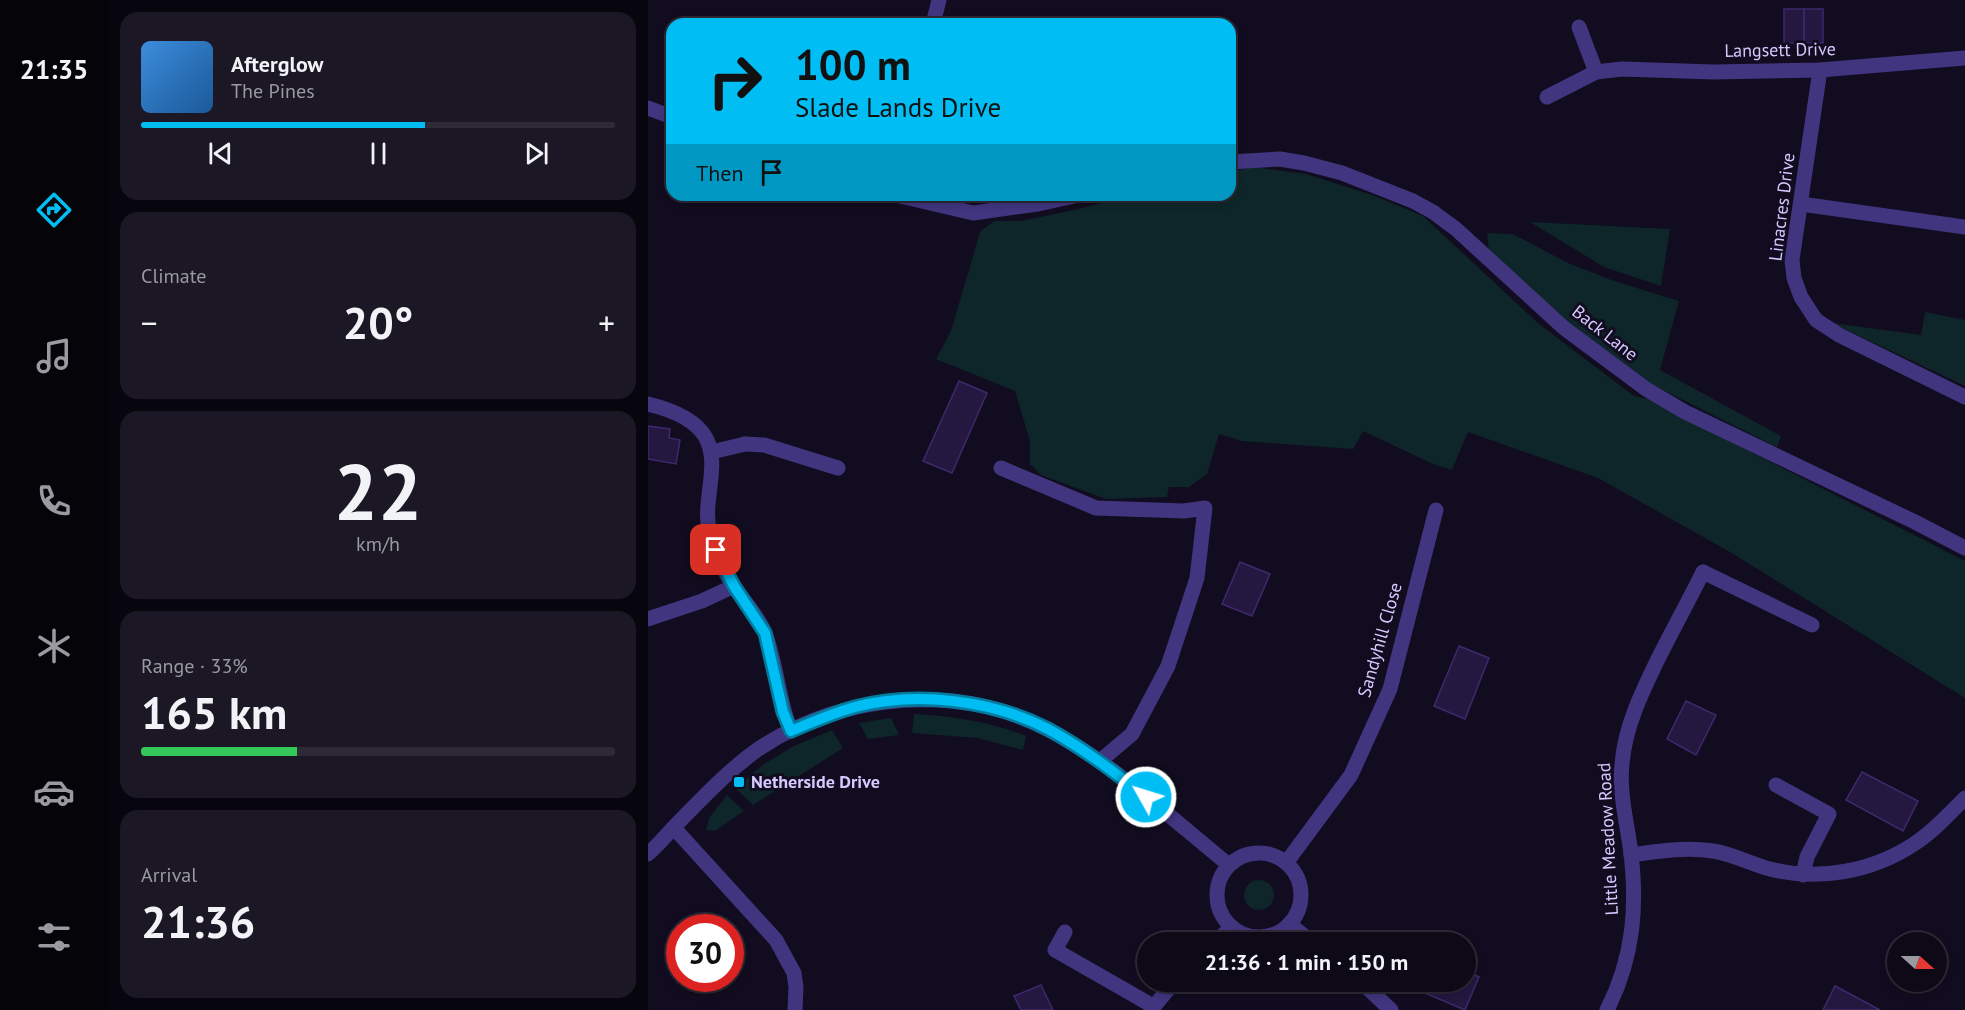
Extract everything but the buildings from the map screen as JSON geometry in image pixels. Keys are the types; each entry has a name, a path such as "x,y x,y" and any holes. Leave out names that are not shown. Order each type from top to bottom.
{"street":[{"path":"934,18 939,0"},
{"path":"1579,27 1596,72"},
{"name":"Langsett Drive","path":"1547,97 1596,72 1622,69 1713,72 1820,70 1965,58"},
{"name":"Linacres Drive","path":"1820,70 1792,260 1794,278 1801,297 1816,320 1839,335 1965,397"},
{"path":"648,108 666,115"},
{"name":"Back Lane","path":"1236,162 1280,159 1304,163 1342,172 1413,201 1456,229 1564,328 1646,389 1685,412 1965,548"},
{"path":"922,201 973,213 1044,201"},
{"path":"1801,204 1965,227"},
{"path":"648,404 675,412 695,425 705,436 712,452 707,519 716,550 734,586 765,633 783,712 791,731"},
{"path":"712,452 744,444 764,445 838,468"},
{"path":"1001,468 1096,508 1184,511 1205,507 1197,578 1168,666 1132,734 1100,761"},
{"name":"Sandyhill Close","path":"1286,863 1351,775 1390,688 1436,510"},
{"name":"Little Meadow Road","path":"1607,1010 1620,986 1633,930 1631,855 1621,767 1624,742 1644,690 1703,572 1812,625"},
{"path":"648,619 692,605 734,586"},
{"path":"648,854 736,766 761,747 825,716 882,702 931,700 961,703 1004,712 1046,728 1100,761 1229,865"},
{"path":"1776,785 1829,814 1807,857 1803,875"},
{"path":"1631,855 1661,850 1714,851 1770,869 1822,876 1870,865 1895,855 1915,844 1965,798"},
{"path":"674,828 776,940 794,973 795,1010"},
{"path":"1259,852 1269,854 1286,863 1297,877 1301,894 1296,916 1280,932 1262,938 1252,938 1231,928 1218,910 1215,897 1222,875 1229,865 1239,857 1259,852"},
{"path":"1289,924 1299,932"},
{"path":"1226,932 1231,928"},
{"path":"1065,932 1054,950 1152,1008 1165,992"},
{"path":"1372,992 1391,1010"}],"green space":[{"path":"1253,167 1306,174 1372,195 1423,216 1539,324 1634,396 1658,401 1688,420 1965,561 1965,698 1730,552 1598,478 1468,432 1452,470 1433,464 1363,431 1353,449 1242,441 1219,434 1207,474 1189,487 1169,487 1167,497 1106,499 1041,475 1030,464 1030,441 1015,391 936,359 951,331 980,232 994,221 1021,221 1108,201 1236,201 1236,171"},
{"path":"1530,222 1670,229 1661,286 1604,267"},
{"path":"1487,233 1513,234 1568,263 1614,281 1679,301 1660,370 1781,436 1777,447 1651,384 1552,310 1489,252"},
{"path":"1925,312 1965,320 1965,386 1832,323 1921,335"},
{"path":"914,714 971,720 1012,731 1026,736 1023,750 978,738 912,733"},
{"path":"891,718 899,735 868,739 859,723"},
{"path":"832,730 843,748 753,805 735,788 764,764 794,746"},
{"path":"727,795 744,811 715,831 706,830 709,818"},
{"path":"1259,880 1270,884 1274,895 1270,906 1259,910 1248,906 1244,895 1248,884"}],"place":[{"name":"Netherside Drive","path":"739,782"}],"route":[{"path":"716,550 734,586 765,633 783,712 791,731 825,716 882,702 931,700 984,707 1046,728 1100,761 1146,797"}]}
